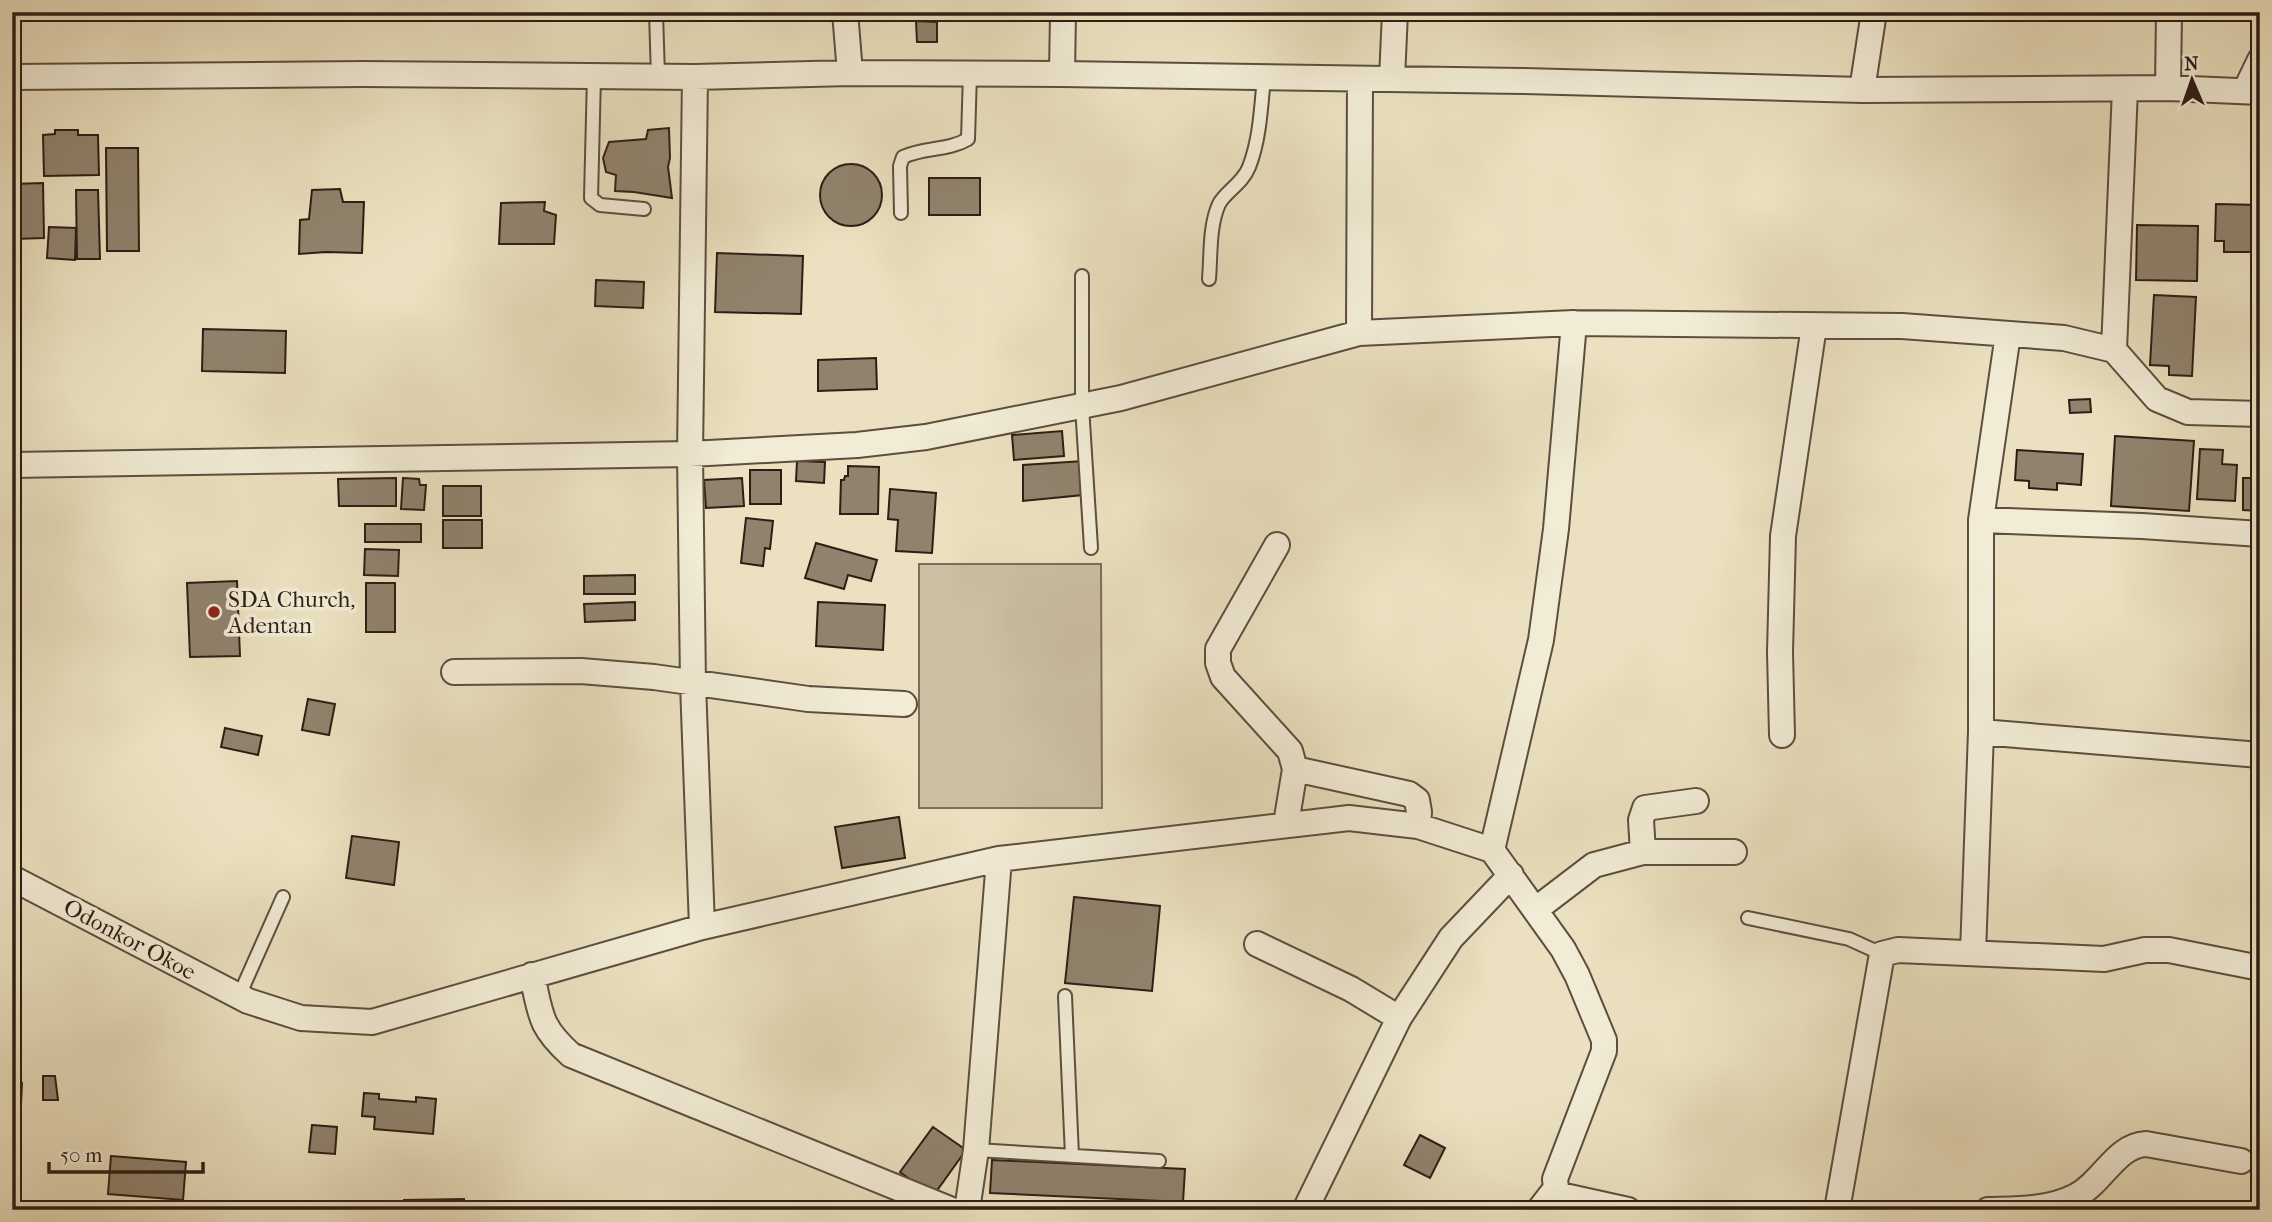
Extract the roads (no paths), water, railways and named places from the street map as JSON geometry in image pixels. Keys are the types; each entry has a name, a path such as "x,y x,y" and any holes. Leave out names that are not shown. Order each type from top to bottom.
{"street":[{"path":"845,12 850,73"},
{"path":"1392,79 1395,12"},
{"path":"1862,90 1874,12"},
{"path":"2168,88 2169,12"},
{"path":"1062,74 1067,13"},
{"path":"12,77 1062,74 1862,90 2168,88 2252,91 2260,60"},
{"path":"695,77 690,454 693,684 702,927"},
{"path":"1359,333 1360,79"},
{"path":"2114,350 2125,89"},
{"path":"12,465 690,454 857,445 926,437 1121,398 1359,333 1574,323 1902,326 2064,338 2114,350 2157,399 2188,412 2260,414"},
{"path":"1574,323 1556,529 1541,640 1492,850 1563,949 1604,1040 1605,1051 1555,1179 1556,1188 1560,1195 1628,1210"},
{"path":"1782,735 1780,627 1783,536 1814,326"},
{"path":"1973,953 1982,732 1981,520 2008,334"},
{"path":"1981,520 2260,534"},
{"path":"1277,545 1218,649 1218,663 1223,677 1290,751 1295,769 1286,824"},
{"path":"454,672 581,671 654,677 808,699 904,704"},
{"path":"1982,732 2260,755"},
{"path":"1295,769 1409,793 1417,800 1418,826"},
{"path":"1643,852 1641,820 1644,808 1696,801"},
{"name":"Odonkor Okoe","path":"12,878 243,998 301,1018 372,1023 702,927 999,859 1349,818 1418,826 1492,850"},
{"path":"1535,910 1594,864 1643,852 1734,852"},
{"path":"967,1210 976,1150 999,859"},
{"path":"1305,1210 1399,1018 1451,938 1511,875"},
{"path":"1257,944 1336,981 1399,1018"},
{"path":"1838,1210 1882,954 1898,950 2104,959 2145,950 2169,950 2260,968"},
{"path":"532,975 543,1024 554,1040 571,1055 952,1210"},
{"path":"1988,1210 2046,1207 2073,1198 2090,1188 2128,1148 2137,1144 2241,1161"},
{"path":"1539,1210 1556,1188"}],"lane":[{"path":"656,12 658,77"},
{"path":"901,213 903,157 911,153 957,146 968,139 970,74"},
{"path":"594,76 591,198 600,205 644,209"},
{"path":"1209,279 1215,218 1220,202 1247,171 1256,147 1264,77"},
{"path":"1082,276 1082,405 1091,548"},
{"path":"243,998 283,897"},
{"path":"1748,918 1849,939 1882,954"},
{"path":"1065,996 1072,1156"},
{"path":"976,1150 1159,1161"}],"place":[{"name":"SDA Church, Adentan","path":"214,612"}]}
